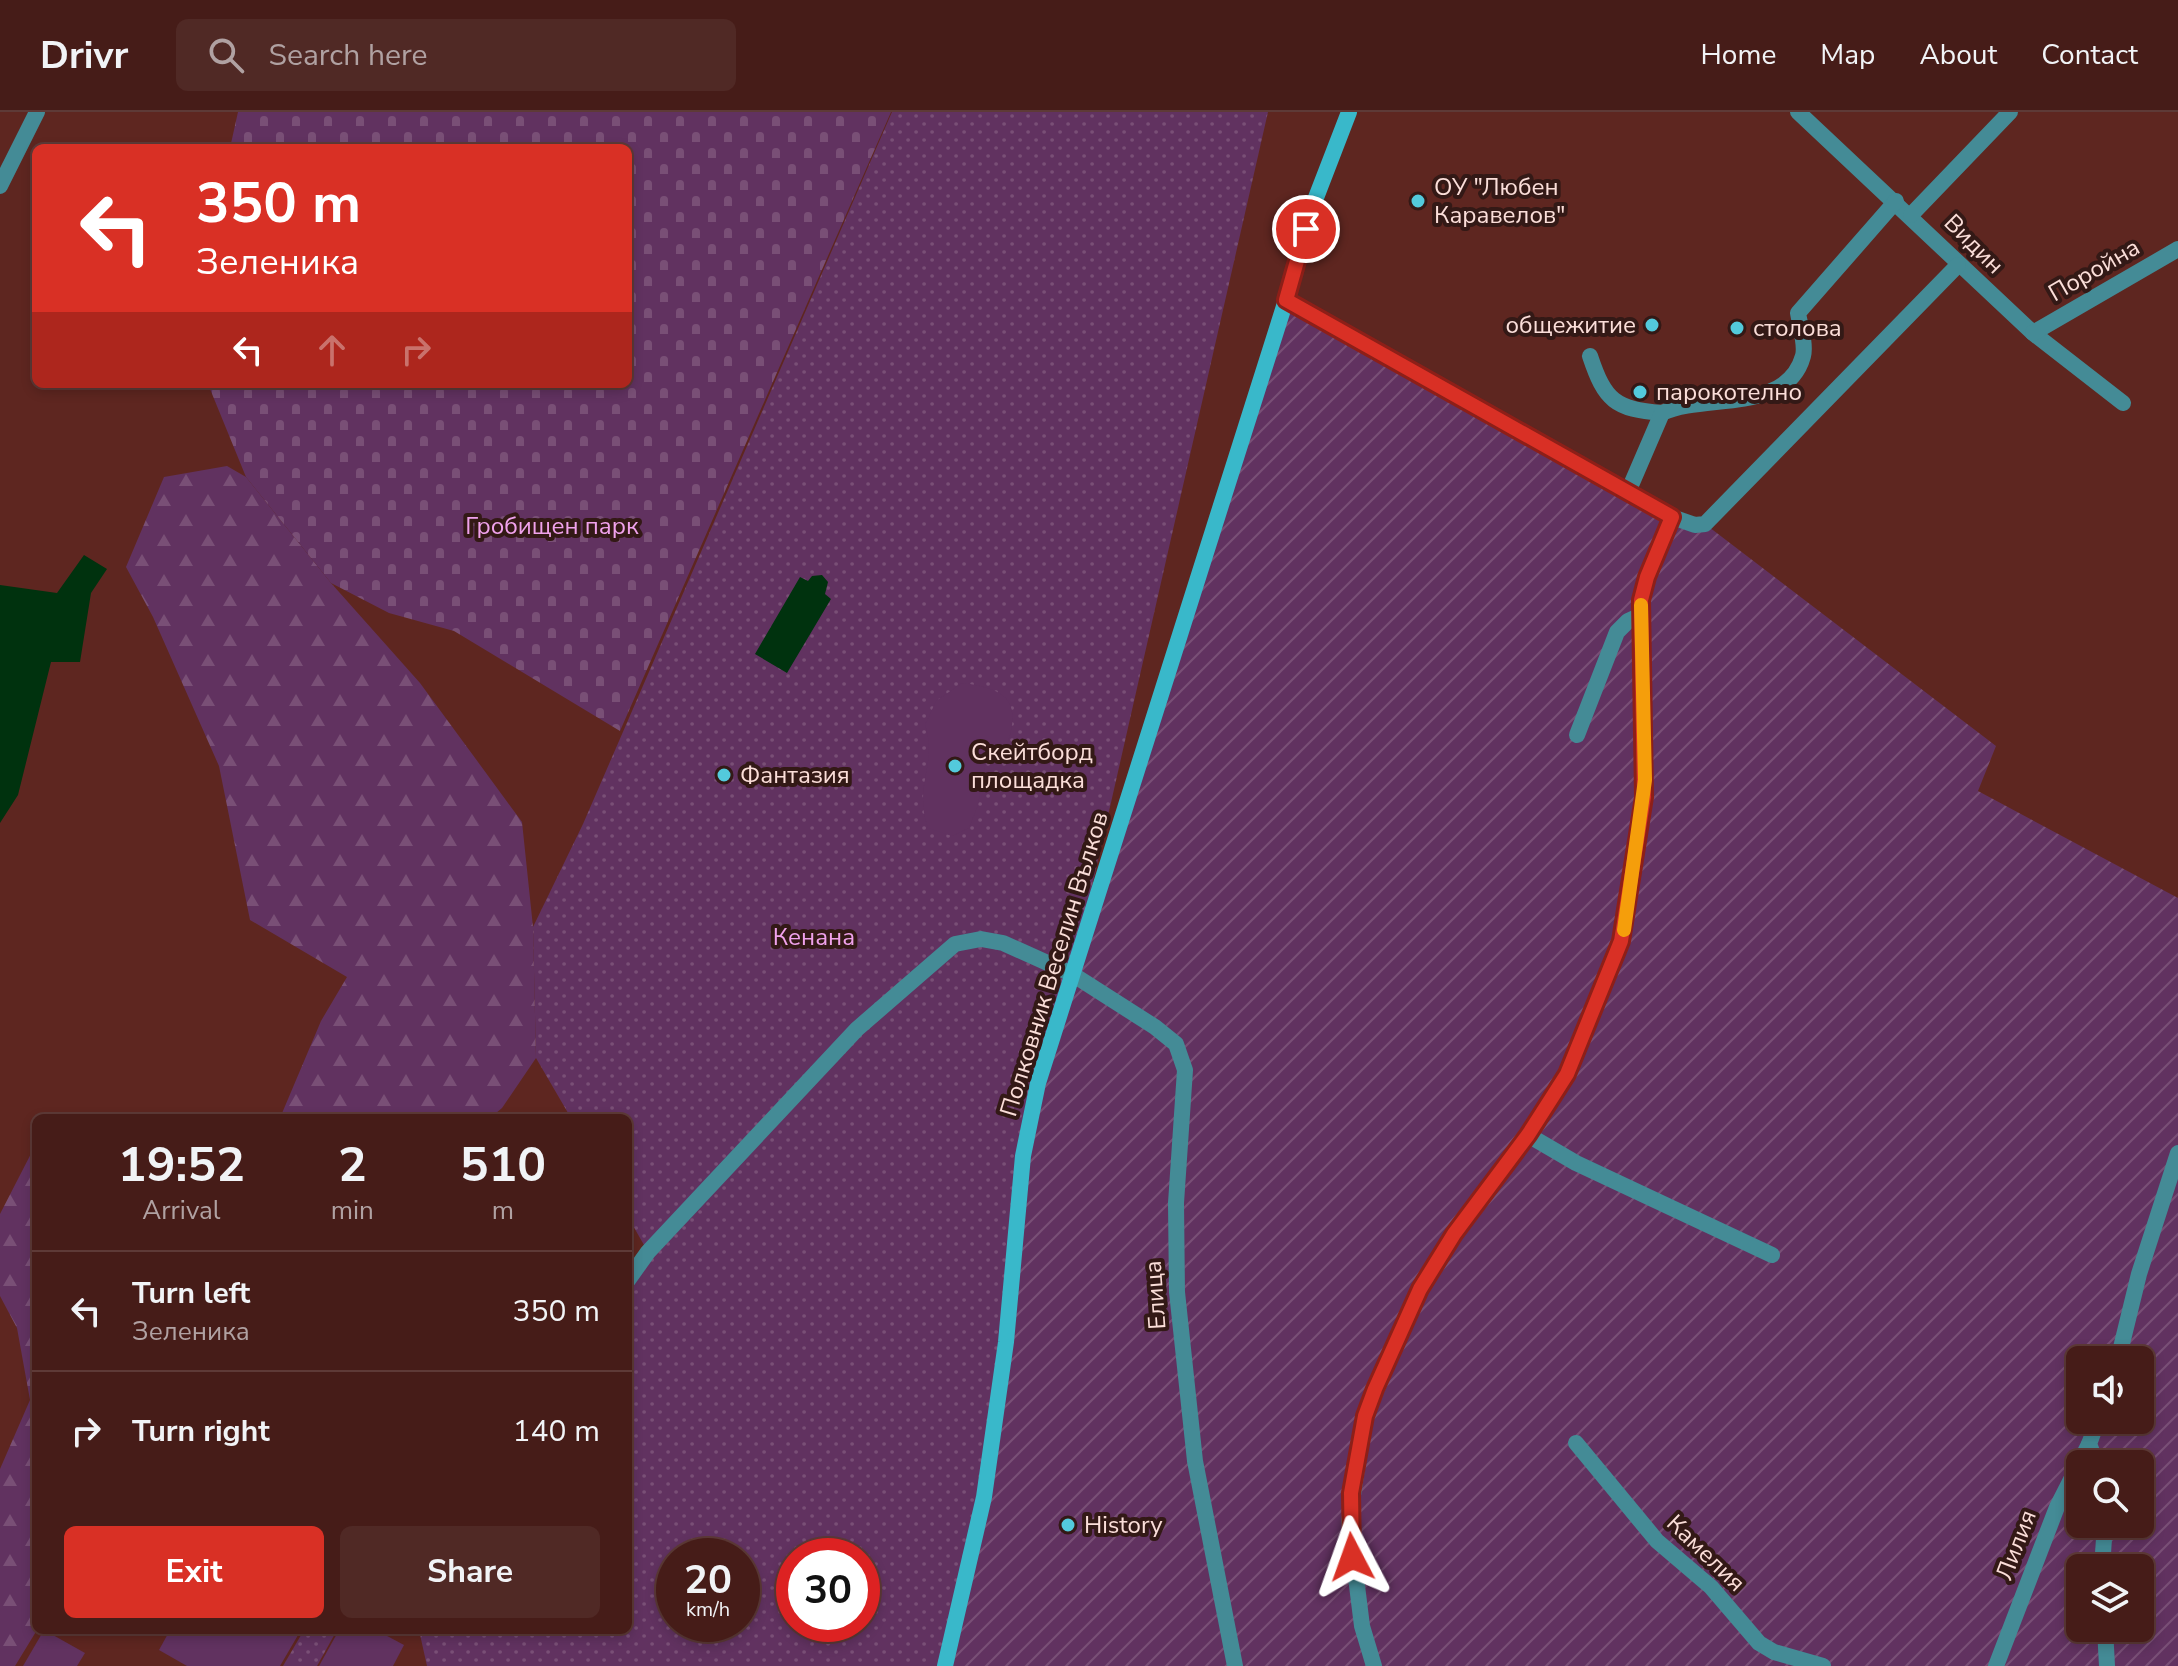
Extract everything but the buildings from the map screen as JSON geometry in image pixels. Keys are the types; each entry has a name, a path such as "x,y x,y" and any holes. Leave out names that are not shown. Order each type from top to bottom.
{"main road":[{"name":"Полковник Веселин Вълков","path":"945,1666 972,1557 996,1417 1023,1156 1038,1083 1286,300 1312,208 1349,112"}],"street":[{"path":"0,186 37,112"},
{"name":"Видин","path":"1798,112 2033,333 2123,403"},
{"path":"1911,215 2010,112"},
{"path":"1590,356 1600,386 1627,410 1662,413 1677,406 1762,395 1789,382 1803,355 1798,313 1896,201"},
{"name":"Поройна","path":"2033,333 2178,249"},
{"path":"1286,300 1672,517 1695,525 1705,524 1714,516 1958,265"},
{"path":"1628,492 1662,413"},
{"path":"1374,1666 1362,1626 1349,1521 1365,1416 1420,1289 1454,1234 1528,1135 1567,1074 1621,941 1643,803 1641,615 1647,577 1672,517"},
{"path":"1577,735 1617,632 1628,621 1641,615"},
{"name":"Елица","path":"632,1274 648,1252 857,1029 955,944 981,939 1003,943 1072,974 1165,1034 1176,1044 1185,1070 1176,1203 1177,1292 1195,1461 1235,1666"},
{"path":"1528,1135 1576,1163 1772,1255"},
{"path":"2121,1346 2143,1259 2178,1153"},
{"name":"Лилия","path":"1996,1666 2057,1507 2093,1434"},
{"name":"Камелия","path":"1576,1443 1657,1541 1711,1587 1759,1643 1774,1652 1823,1666"},
{"path":"2089,1444 2091,1450"},
{"path":"2106,1642 2107,1666"}],"green space":[{"name":"Гробищен парк","path":"238,112 891,112 620,731 454,631 389,613 331,583 246,477 210,388 632,388 632,144 231,144"},
{"name":"Кенана","path":"892,112 1268,112 1072,974 984,1496 938,1666 427,1666 420,1634 632,1634 632,1275 648,1252 632,1224 632,1114 569,1114 536,1058 533,927 583,824"},
{"path":"1286,300 1672,517 1705,524 1996,746 1978,791 2178,898 2178,1666 938,1666 984,1496 1023,1156"},
{"path":"227,466 246,477 331,583 420,683 522,822 533,927 536,1058 495,1114 282,1114 321,1021 347,977 250,920 219,766 153,617 126,567 164,477"},
{"name":"Скейтборд площадка","path":"962,683 1001,694 1012,709 1012,719 1006,748 986,758 978,805 969,828 952,836 928,828 924,813 929,752 925,725 936,701"},
{"path":"32,1152 32,1634 35,1634 15,1666 0,1666 0,1469 30,1400 17,1328 0,1296 0,1214"},
{"path":"42,1634 51,1634 85,1653 77,1666 23,1666"},
{"path":"168,1634 299,1634 280,1666 187,1666 159,1650"},
{"path":"302,1634 335,1634 317,1666 283,1666"},
{"path":"337,1634 383,1634 404,1645 393,1666 319,1666"}],"shaded area":[{"path":"84,555 107,569 91,593 80,662 51,662 18,795 0,823 0,585 57,593"},
{"path":"822,575 828,582 825,594 831,599 787,673 755,654 800,577 808,581 812,576"}],"slow traffic":[{"path":"1624,930 1645,780 1641,605"}],"place":[{"name":"ОУ \"Любен Каравелов\"","path":"1418,201"},
{"name":"общежитие","path":"1652,325"},
{"name":"столова","path":"1737,328"},
{"name":"парокотелно","path":"1640,392"},
{"name":"Скейтборд площадка","path":"955,766"},
{"name":"Фантазия","path":"724,775"},
{"name":"History","path":"1068,1525"}],"route":[{"path":"1306,229 1286,300 1672,517 1647,577 1641,600 1644,797 1621,941 1567,1074 1528,1135 1454,1234 1420,1289 1375,1389 1365,1416 1354,1468 1349,1521 1352,1557"}]}
